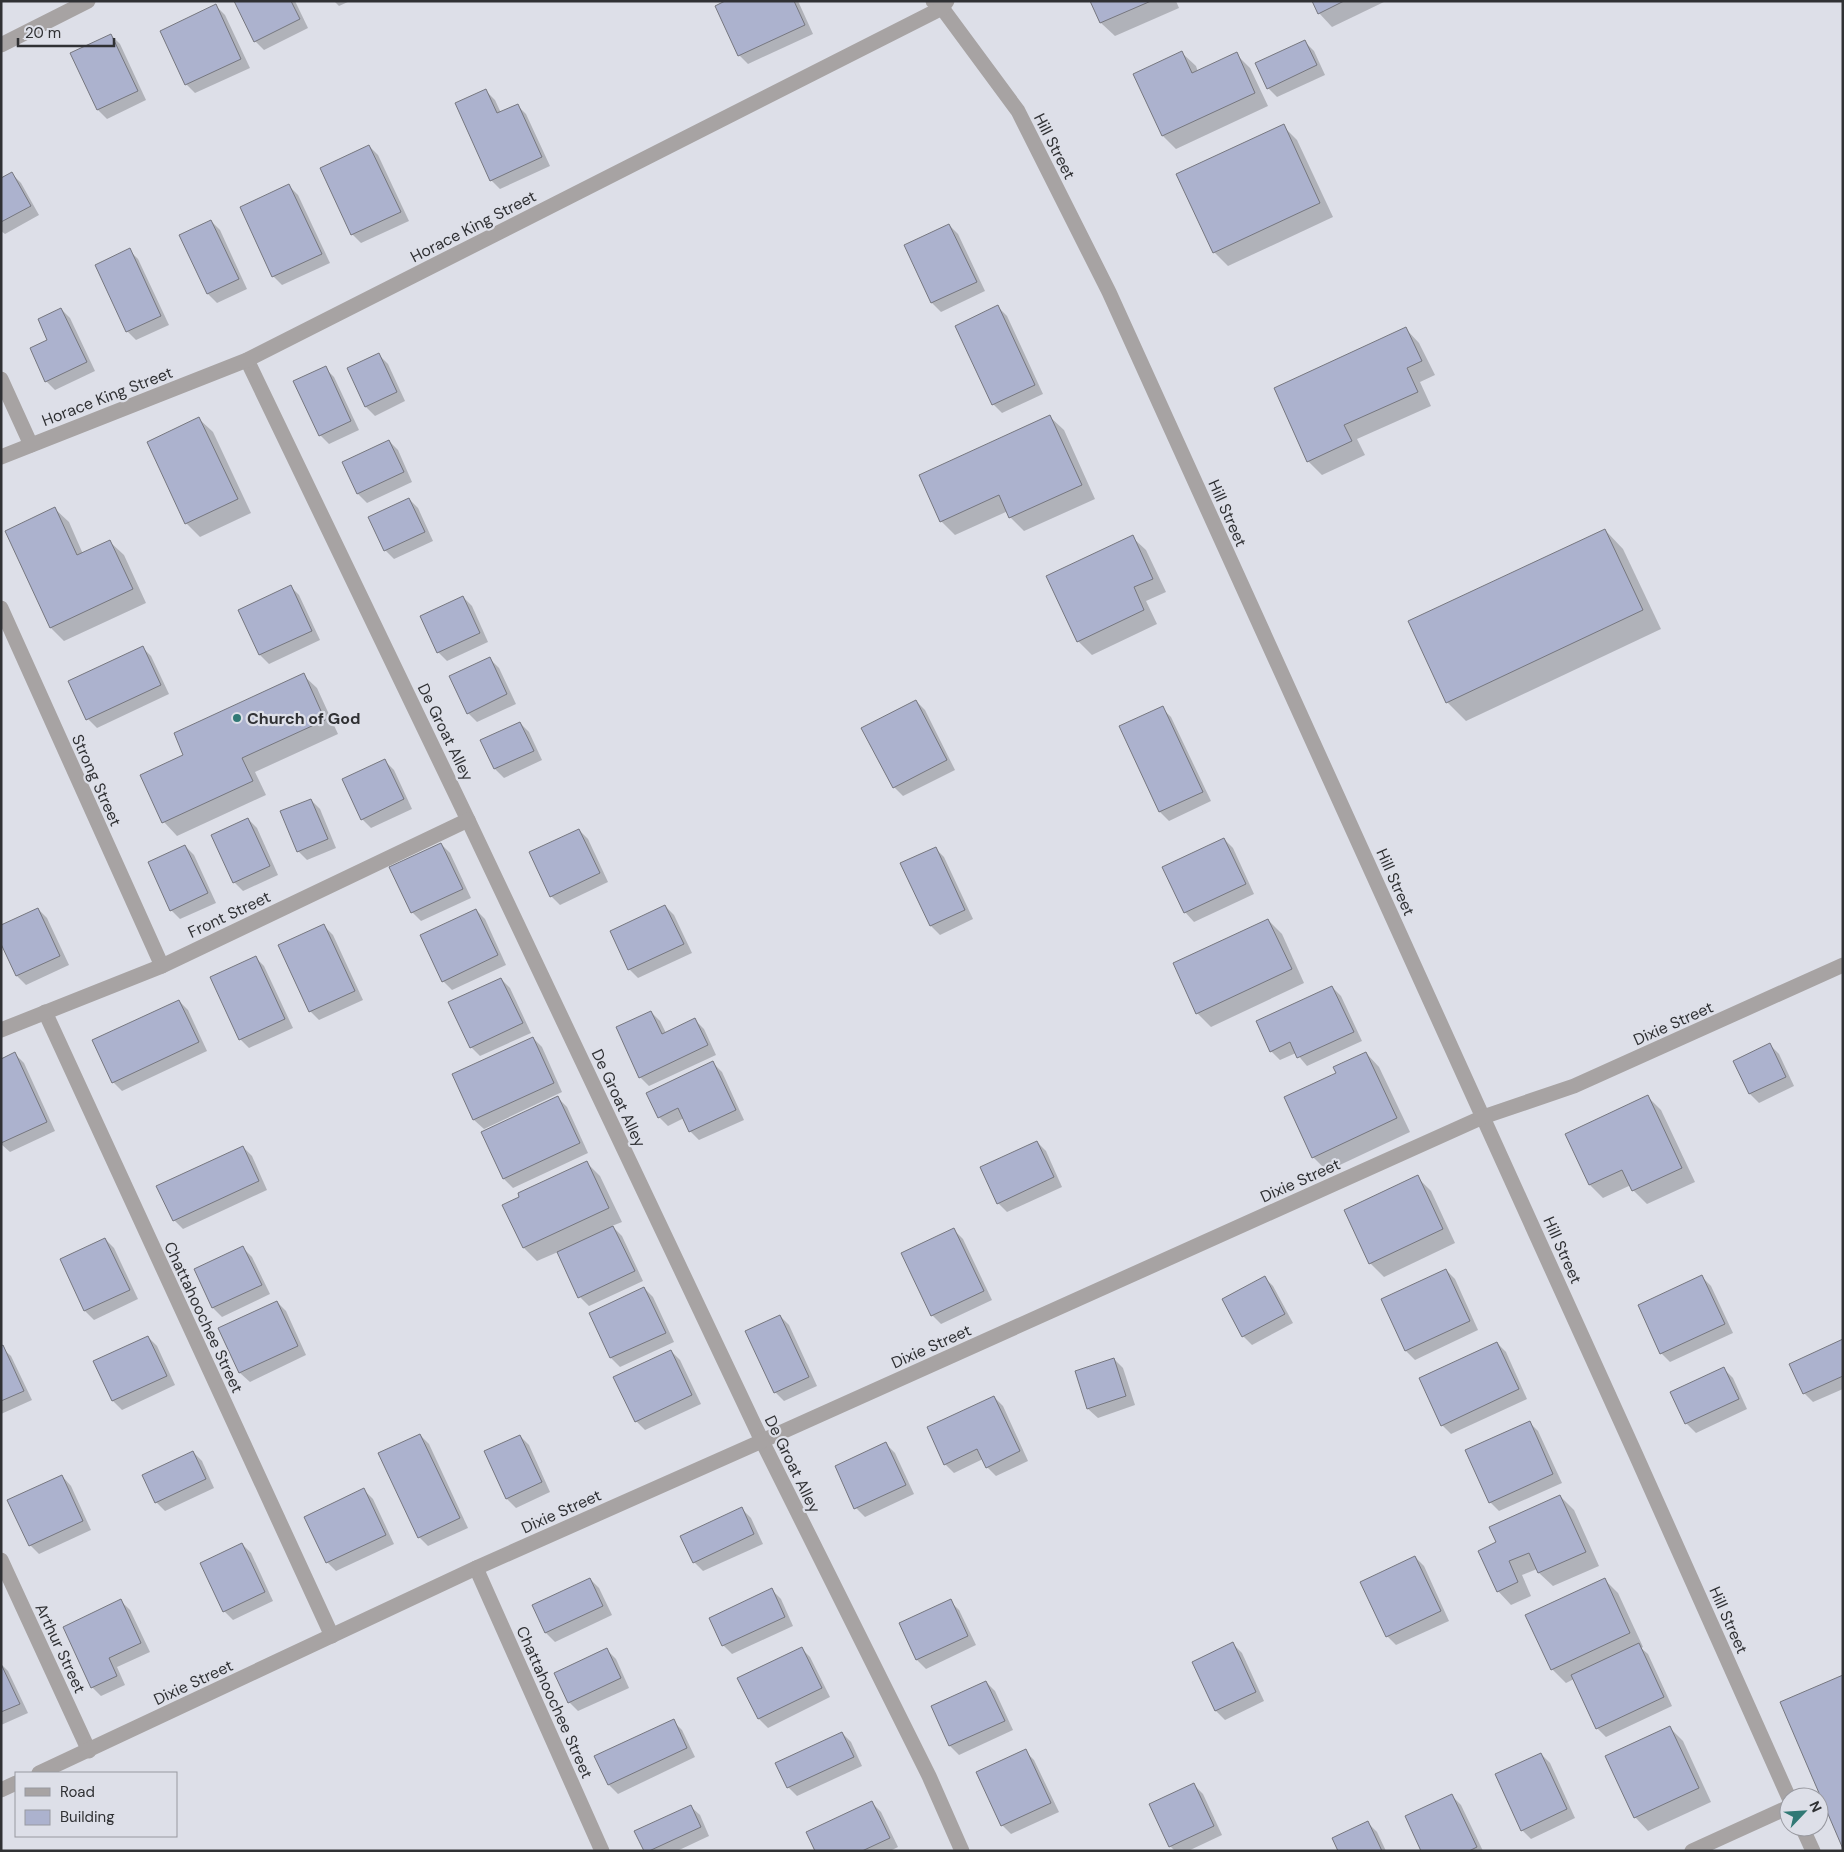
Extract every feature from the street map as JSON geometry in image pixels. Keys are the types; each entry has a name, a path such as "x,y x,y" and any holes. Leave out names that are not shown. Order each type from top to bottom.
{"street":[{"path":"1,45 88,1"},
{"name":"Horace King Street","path":"1,457 247,360 941,4"},
{"name":"Hill Street","path":"941,4 1018,111 1109,292 1784,1787"},
{"name":"De Groat Alley","path":"247,360 468,820 762,1441 928,1776 962,1851"},
{"path":"1,379 31,445"},
{"name":"Strong Street","path":"1,608 162,966"},
{"name":"Front Street","path":"1,1030 162,966 468,820"},
{"name":"Dixie Street","path":"41,1772 476,1568 1483,1117 1574,1086 1843,965"},
{"name":"Chattahoochee Street","path":"45,1012 332,1636"},
{"name":"Arthur Street","path":"1,1560 89,1751"},
{"name":"Chattahoochee Street","path":"476,1568 602,1851"},
{"path":"1,1790 15,1783"},
{"path":"1692,1851 1779,1812"},
{"path":"1807,1837 1813,1851"}],"building":[{"path":"234,1 291,1 300,19 254,42"},
{"path":"725,1 794,1 805,25 738,56 715,6"},
{"path":"1090,1 1151,1 1100,23"},
{"path":"1312,1 1344,1 1318,14"},
{"path":"216,4 241,59 185,85 160,31"},
{"path":"111,34 138,91 97,110 70,53"},
{"path":"1305,40 1317,65 1267,89 1255,63"},
{"path":"1182,51 1192,73 1237,52 1255,93 1162,136 1133,74"},
{"path":"486,89 497,113 518,104 542,157 490,181 455,103"},
{"path":"1284,124 1320,203 1213,253 1176,174"},
{"path":"369,145 401,212 351,235 320,168"},
{"path":"12,172 31,206 1,222 1,178"},
{"path":"289,184 322,254 272,277 240,207"},
{"path":"211,220 239,279 207,294 179,235"},
{"path":"949,224 977,282 931,303 904,245"},
{"path":"130,248 161,316 126,332 95,265"},
{"path":"998,305 1035,385 992,405 955,326"},
{"path":"61,308 87,362 45,382 30,348 47,340 38,319"},
{"path":"1406,327 1422,361 1407,368 1418,392 1344,425 1352,441 1307,462 1274,388"},
{"path":"379,353 397,392 365,407 347,368"},
{"path":"326,366 351,421 319,436 293,381"},
{"path":"1050,415 1082,485 1009,518 999,495 940,522 919,475"},
{"path":"199,417 238,499 185,524 147,442"},
{"path":"389,440 404,472 357,494 342,462"},
{"path":"409,498 425,532 384,551 368,517"},
{"path":"55,507 77,555 110,540 133,589 50,628 5,531"},
{"path":"1605,529 1643,610 1446,703 1408,621"},
{"path":"1133,535 1153,579 1134,587 1144,610 1077,642 1046,576"},
{"path":"291,585 312,631 259,655 238,610"},
{"path":"463,596 480,633 437,653 420,616"},
{"path":"143,646 161,685 86,720 68,681"},
{"path":"490,657 507,694 467,714 449,676"},
{"path":"304,673 325,720 242,758 253,781 162,823 140,775 183,755 174,733"},
{"path":"916,700 947,760 893,788 861,728"},
{"path":"1163,706 1203,792 1159,812 1119,726"},
{"path":"520,722 534,751 494,769 480,740"},
{"path":"385,759 404,799 361,820 342,779"},
{"path":"311,799 328,839 297,852 280,811"},
{"path":"248,818 270,866 233,883 211,835"},
{"path":"579,829 600,873 550,897 529,852"},
{"path":"1224,838 1246,884 1184,913 1162,867"},
{"path":"441,843 463,889 411,913 389,867"},
{"path":"185,845 208,893 170,911 148,862"},
{"path":"936,847 965,910 930,926 900,863"},
{"path":"665,905 684,944 628,970 610,931"},
{"path":"38,908 60,956 16,976 1,944 1,925"},
{"path":"476,909 498,955 442,982 420,935"},
{"path":"1268,919 1292,969 1196,1014 1173,963"},
{"path":"324,924 355,991 309,1012 278,945"},
{"path":"256,956 285,1019 239,1040 210,977"},
{"path":"501,978 523,1023 470,1048 448,1002"},
{"path":"1332,986 1354,1032 1297,1058 1290,1042 1270,1052 1256,1021"},
{"path":"179,1000 199,1042 112,1083 92,1040"},
{"path":"651,1011 662,1034 695,1018 708,1045 639,1078 616,1027"},
{"path":"533,1037 554,1083 473,1120 452,1074"},
{"path":"1770,1043 1786,1077 1749,1094 1733,1061"},
{"path":"15,1052 47,1122 1,1143 1,1059"},
{"path":"1366,1052 1397,1118 1312,1158 1284,1097 1336,1073 1333,1067"},
{"path":"713,1061 736,1110 689,1132 678,1108 658,1118 646,1093"},
{"path":"1648,1095 1682,1168 1632,1191 1622,1170 1589,1185 1565,1134"},
{"path":"558,1096 580,1143 503,1179 481,1132"},
{"path":"1037,1141 1054,1177 997,1204 980,1167"},
{"path":"243,1146 259,1181 173,1221 156,1186"},
{"path":"587,1161 609,1208 523,1248 502,1205 519,1197 518,1193"},
{"path":"1418,1175 1443,1229 1369,1264 1344,1210"},
{"path":"613,1226 635,1271 578,1298 557,1252"},
{"path":"954,1228 984,1291 931,1316 901,1253"},
{"path":"105,1238 130,1290 84,1311 60,1259"},
{"path":"243,1246 262,1285 212,1308 194,1269"},
{"path":"1446,1269 1470,1321 1405,1351 1381,1299"},
{"path":"1702,1275 1725,1324 1660,1354 1638,1305"},
{"path":"1265,1276 1285,1314 1242,1337 1222,1299"},
{"path":"644,1287 666,1333 610,1358 589,1313"},
{"path":"277,1301 298,1346 239,1373 218,1328"},
{"path":"780,1315 809,1377 774,1393 745,1331"},
{"path":"148,1336 167,1376 112,1401 93,1361"},
{"path":"1843,1339 1843,1376 1803,1394 1789,1364"},
{"path":"1497,1342 1519,1389 1441,1426 1419,1378"},
{"path":"3,1345 24,1391 1,1401 1,1346"},
{"path":"671,1350 692,1395 635,1422 613,1377"},
{"path":"1114,1358 1126,1396 1087,1409 1075,1371"},
{"path":"1724,1367 1739,1399 1685,1424 1670,1392"},
{"path":"994,1396 1020,1451 986,1468 977,1449 944,1465 927,1427"},
{"path":"1530,1421 1553,1474 1489,1503 1465,1450"},
{"path":"420,1434 460,1518 418,1538 378,1453"},
{"path":"520,1435 542,1482 506,1499 484,1451"},
{"path":"886,1442 906,1485 854,1509 835,1466"},
{"path":"193,1451 206,1479 155,1503 142,1475"},
{"path":"62,1475 83,1521 29,1546 7,1500"},
{"path":"364,1488 386,1535 326,1563 304,1517"},
{"path":"1560,1495 1586,1552 1538,1573 1529,1553 1509,1561 1518,1582 1497,1592 1478,1551 1496,1542 1489,1527"},
{"path":"742,1507 754,1534 693,1563 680,1536"},
{"path":"242,1543 265,1592 223,1612 200,1563"},
{"path":"1415,1556 1441,1611 1386,1637 1360,1582"},
{"path":"590,1578 603,1606 545,1633 532,1605"},
{"path":"1605,1578 1630,1633 1551,1670 1525,1615"},
{"path":"772,1588 785,1617 722,1646 709,1618"},
{"path":"121,1599 141,1643 109,1658 117,1676 91,1688 63,1627"},
{"path":"951,1599 968,1636 916,1660 899,1623"},
{"path":"1233,1642 1256,1692 1215,1711 1192,1662"},
{"path":"1639,1643 1664,1697 1596,1729 1571,1675"},
{"path":"802,1647 822,1688 758,1719 737,1678"},
{"path":"607,1648 621,1678 568,1703 554,1673"},
{"path":"1,1664 20,1704 1,1712"},
{"path":"1843,1675 1843,1849 1829,1816 1829,1787 1816,1787 1780,1702"},
{"path":"986,1681 1005,1721 949,1746 931,1706"},
{"path":"674,1719 687,1748 608,1785 594,1756"},
{"path":"1670,1726 1699,1788 1634,1818 1605,1756"},
{"path":"842,1732 854,1757 787,1788 775,1763"},
{"path":"1026,1749 1051,1803 1001,1826 976,1772"},
{"path":"1541,1753 1567,1809 1521,1831 1495,1774"},
{"path":"1194,1783 1214,1826 1169,1847 1149,1804"},
{"path":"1452,1794 1477,1847 1469,1851 1421,1851 1405,1816"},
{"path":"872,1801 890,1838 862,1851 815,1851 806,1832"},
{"path":"691,1805 701,1827 649,1851 644,1851 634,1831"},
{"path":"1368,1821 1382,1851 1338,1851 1332,1838"}],"place":[{"name":"Church of God","path":"237,718"}]}
